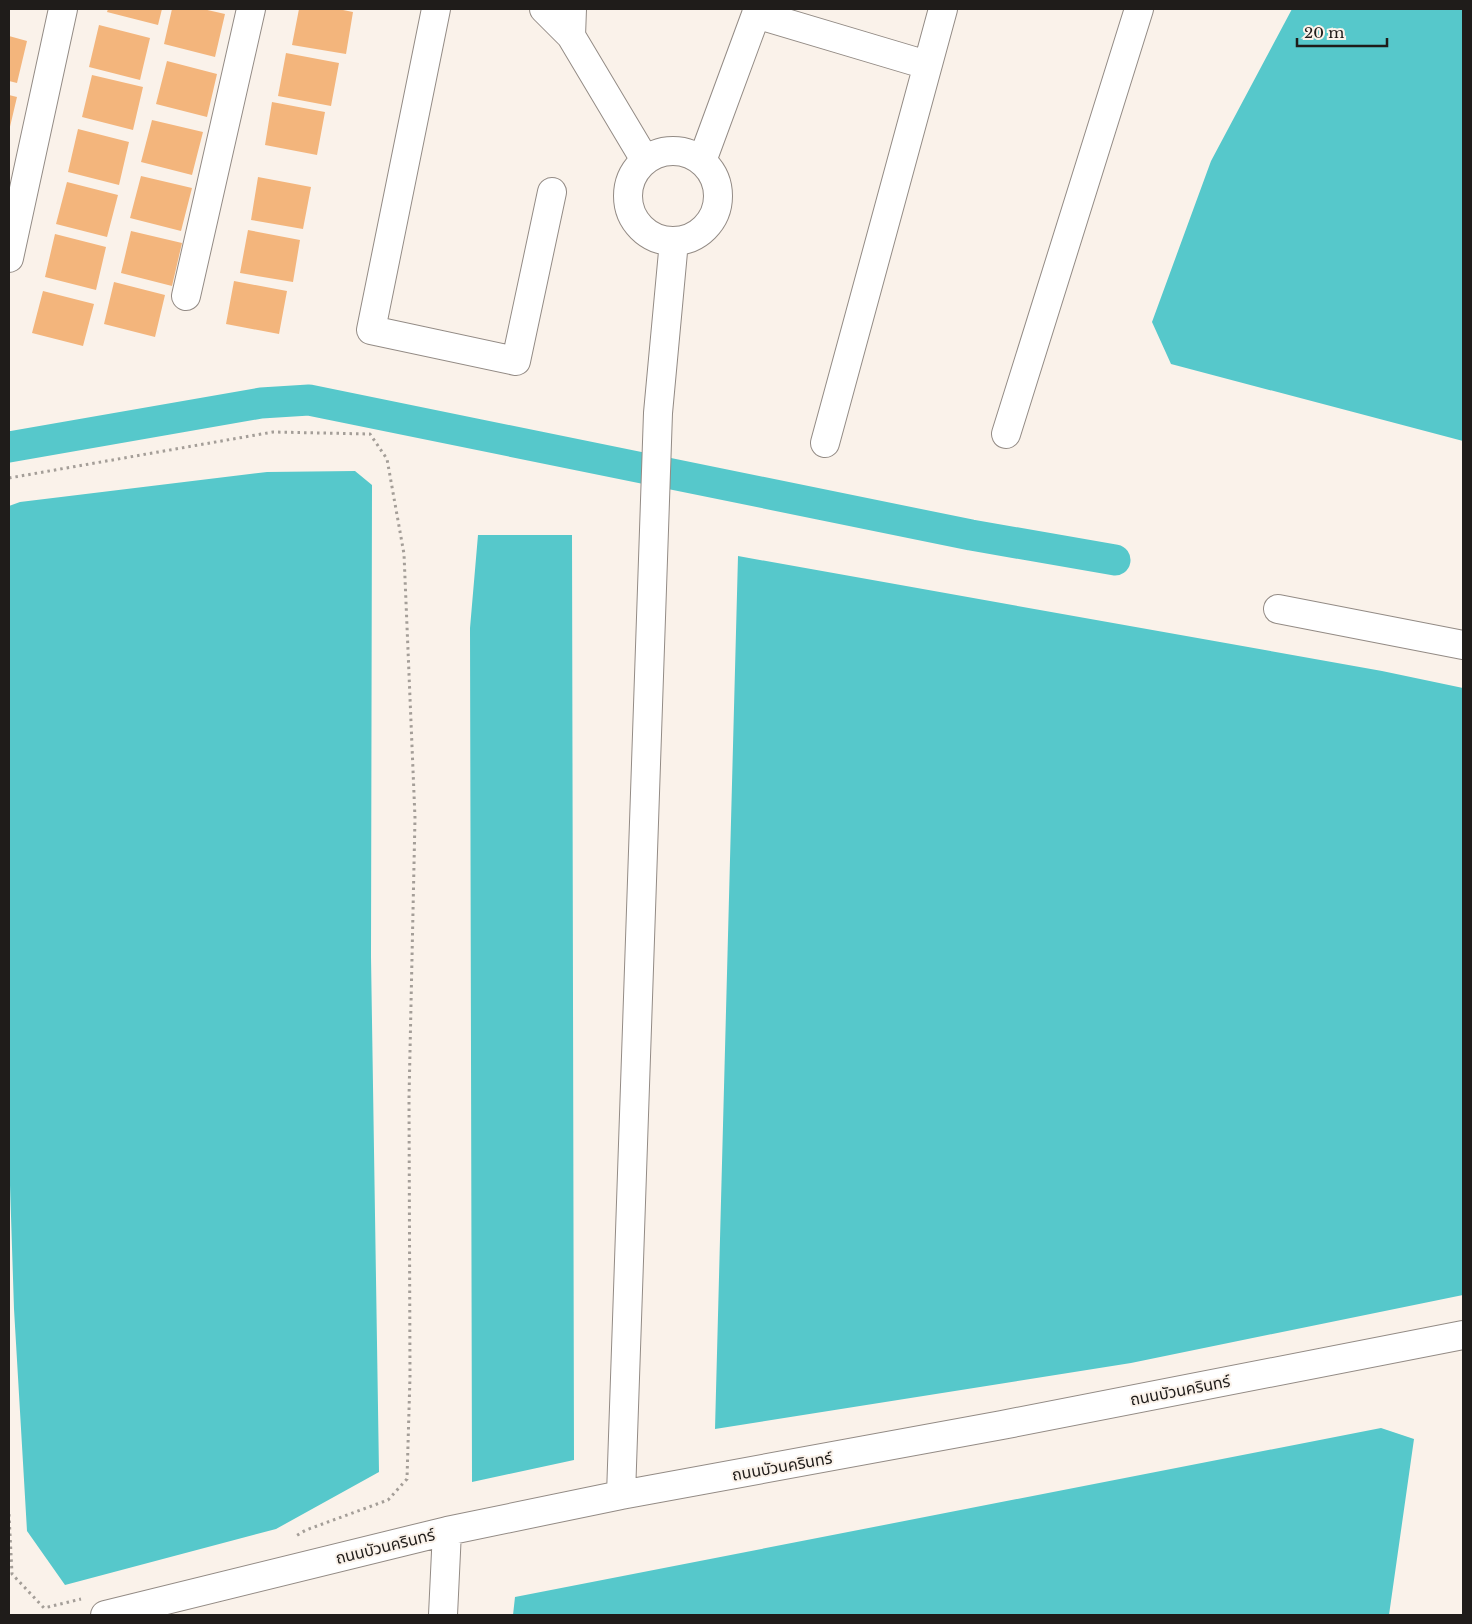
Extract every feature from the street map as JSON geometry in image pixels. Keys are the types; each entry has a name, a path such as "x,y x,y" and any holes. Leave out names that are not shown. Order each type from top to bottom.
{"street":[{"path":"9,258 61,9"},
{"path":"186,296 251,9"},
{"path":"436,9 371,330 516,361 552,192"},
{"path":"544,9 570,36 645,160"},
{"path":"570,36 572,9"},
{"path":"825,442 943,9"},
{"path":"1006,434 1139,9"},
{"path":"702,161 757,11 927,65"},
{"path":"674,150 688,153 702,161 711,172 717,185 718,200 715,214 707,226 696,236 674,241 652,237 641,228 632,215 628,200 629,185 635,172 645,160 658,153 674,150"},
{"path":"621,1495 658,414 674,241"},
{"path":"1278,609 1463,645"},
{"name":"ถนนบัวนครินทร์","path":"105,1615 447,1531 621,1495 1002,1425 1463,1334"},
{"path":"443,1615 447,1531"}],"path":[{"path":"9,478 274,432 370,434 387,459 404,554 415,818 409,1098 410,1376 407,1479 388,1500 306,1530 291,1539"},
{"path":"9,1514 12,1574 44,1608 82,1599"}],"water":[{"path":"1292,9 1463,9 1463,441 1171,364 1152,322 1211,161"},
{"path":"355,471 372,485 371,957 379,1472 276,1529 65,1585 27,1531 14,1309 9,1154 9,506 20,502 267,472"},
{"path":"478,535 572,535 574,1460 472,1482 470,628"},
{"path":"738,556 1382,671 1463,688 1463,1295 1131,1363 715,1429"},
{"path":"1381,1428 1414,1439 1389,1615 513,1615 515,1597"}],"building":[{"path":"108,9 162,9 158,25 107,12"},
{"path":"172,9 203,9 225,14 215,57 164,44"},
{"path":"299,9 338,9 353,12 346,54 292,45"},
{"path":"99,25 150,38 140,80 89,67"},
{"path":"9,36 27,41 17,83 9,81"},
{"path":"286,53 339,63 331,106 278,96"},
{"path":"167,61 217,74 207,117 156,104"},
{"path":"92,75 143,87 133,130 82,117"},
{"path":"9,95 17,97 9,131"},
{"path":"272,102 325,112 317,155 265,145"},
{"path":"152,120 203,132 192,175 141,162"},
{"path":"78,129 129,142 119,185 68,172"},
{"path":"141,176 192,188 181,231 130,218"},
{"path":"258,177 311,187 303,229 251,220"},
{"path":"67,182 118,195 107,237 56,224"},
{"path":"248,230 300,240 293,282 240,273"},
{"path":"131,231 182,243 172,286 121,273"},
{"path":"55,234 106,247 96,290 45,277"},
{"path":"234,281 287,291 279,334 226,324"},
{"path":"114,282 165,295 155,337 104,324"},
{"path":"43,291 94,304 83,346 32,333"}],"waterway":[{"path":"9,447 261,403 309,400 971,535 1115,560"}]}
